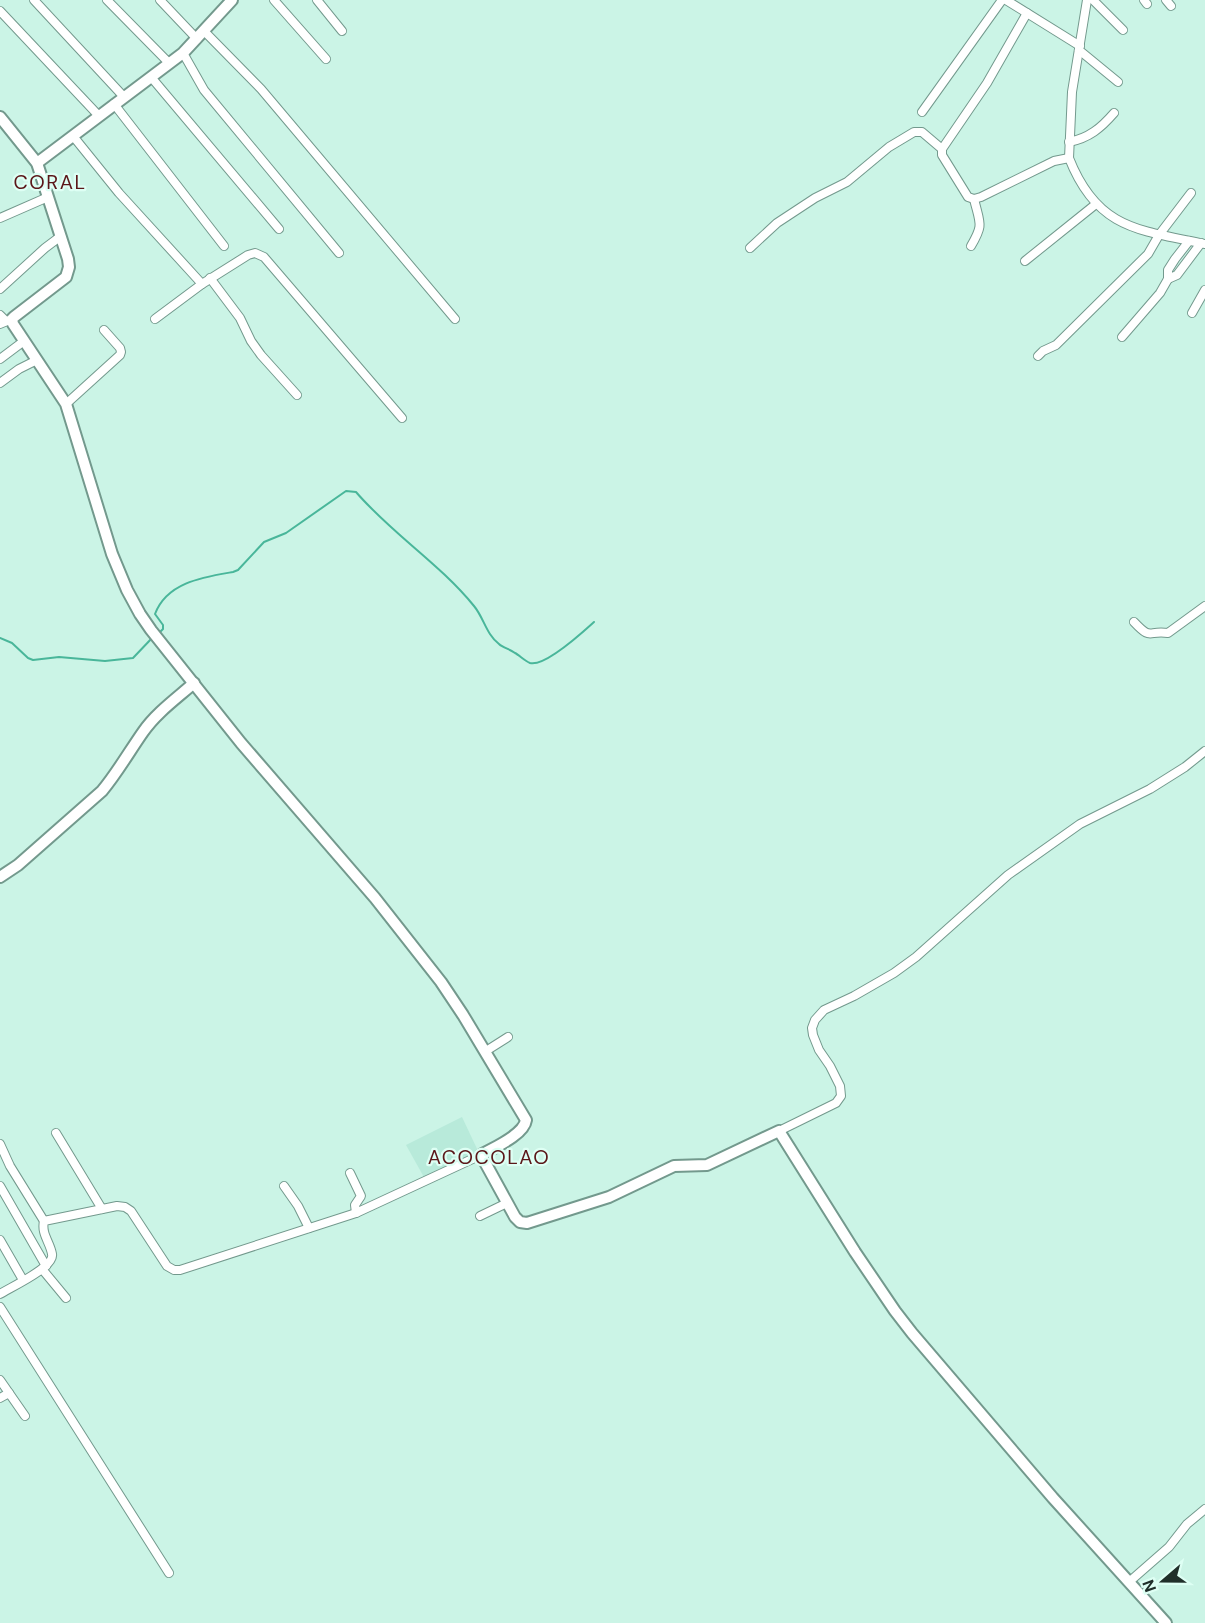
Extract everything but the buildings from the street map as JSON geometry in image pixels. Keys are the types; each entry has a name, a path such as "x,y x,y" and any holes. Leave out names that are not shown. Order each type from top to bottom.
{"street":[{"path":"34,0 124,98"},
{"path":"106,0 169,63"},
{"path":"160,0 261,89 455,319"},
{"path":"37,164 183,53 232,0"},
{"path":"274,0 326,59"},
{"path":"317,0 342,31"},
{"path":"922,112 1004,0 1080,48 1118,82"},
{"path":"1088,0 1072,92 1069,158 1086,192 1096,204 1115,219 1159,235 1203,243"},
{"path":"1093,0 1123,30"},
{"path":"0,11 99,116"},
{"path":"1027,14 987,83 942,149 942,155 968,197 974,200 1054,161 1069,158"},
{"path":"183,53 204,90 339,253"},
{"path":"151,77 279,229"},
{"path":"114,104 224,246"},
{"path":"1070,142 1094,133 1114,113"},
{"path":"0,117 37,164 69,267 66,277 6,321"},
{"path":"750,248 777,223 815,198 847,182 889,147 914,132 922,132 942,149"},
{"path":"73,136 120,193 202,284"},
{"path":"1038,356 1056,345 1148,254 1159,235 1191,193"},
{"path":"0,218 48,197"},
{"path":"971,246 980,227 974,200"},
{"path":"1025,261 1096,204"},
{"path":"0,289 61,236"},
{"path":"1122,337 1154,301 1168,279 1168,270 1189,241"},
{"path":"1168,279 1177,275 1203,243"},
{"path":"155,319 210,278 255,253 264,257 402,418"},
{"path":"210,278 240,318 261,355 297,395"},
{"path":"1192,313 1205,290"},
{"path":"0,315 13,324 66,404 112,554 127,590 151,630 248,751 419,953 449,993 486,1051 524,1115 526,1123 512,1137 481,1155 356,1213 184,1269 177,1270 169,1267 128,1209 117,1206 44,1221"},
{"path":"66,404 120,355 120,348 104,330"},
{"path":"0,359 24,341"},
{"path":"0,383 19,369 37,360"},
{"path":"1134,622 1144,633 1168,633 1205,606"},
{"path":"0,877 18,865 102,791 155,718 194,683"},
{"path":"481,1155 516,1219 528,1223 609,1197 674,1166 707,1165 836,1103 841,1096 840,1086 819,1050 812,1028 814,1020 824,1010 894,973 916,957 1008,875 1080,824 1150,789 1205,751"},
{"path":"486,1051 508,1037"},
{"path":"779,1131 843,1233 896,1311 1053,1498 1166,1623"},
{"path":"57,1133 102,1209"},
{"path":"0,1144 10,1166 44,1221 43,1230 52,1254 51,1262 44,1268 0,1294"},
{"path":"350,1173 361,1196 356,1205 356,1213"},
{"path":"0,1186 44,1268 66,1298"},
{"path":"284,1186 298,1206 309,1228"},
{"path":"480,1216 507,1203"},
{"path":"0,1240 23,1280"},
{"path":"0,1307 170,1573"},
{"path":"0,1380 25,1416"},
{"path":"0,1398 9,1393"},
{"path":"1129,1582 1169,1547 1187,1524 1205,1509"}],"shaded area":[{"path":"462,1117 479,1153 425,1179 406,1145"}],"waterway":[{"path":"158,634 163,629 163,625 155,614 161,603 177,588 199,579 238,570 264,542 286,533 346,491 356,492 460,590 477,611 495,640 528,662 537,663 545,660 594,622"},
{"path":"0,638 12,643 33,660 59,657 105,661 133,658 153,637"}],"district":[{"name":"CORAL","path":"50,182"},
{"name":"ACOCOLAO","path":"489,1157"}]}
